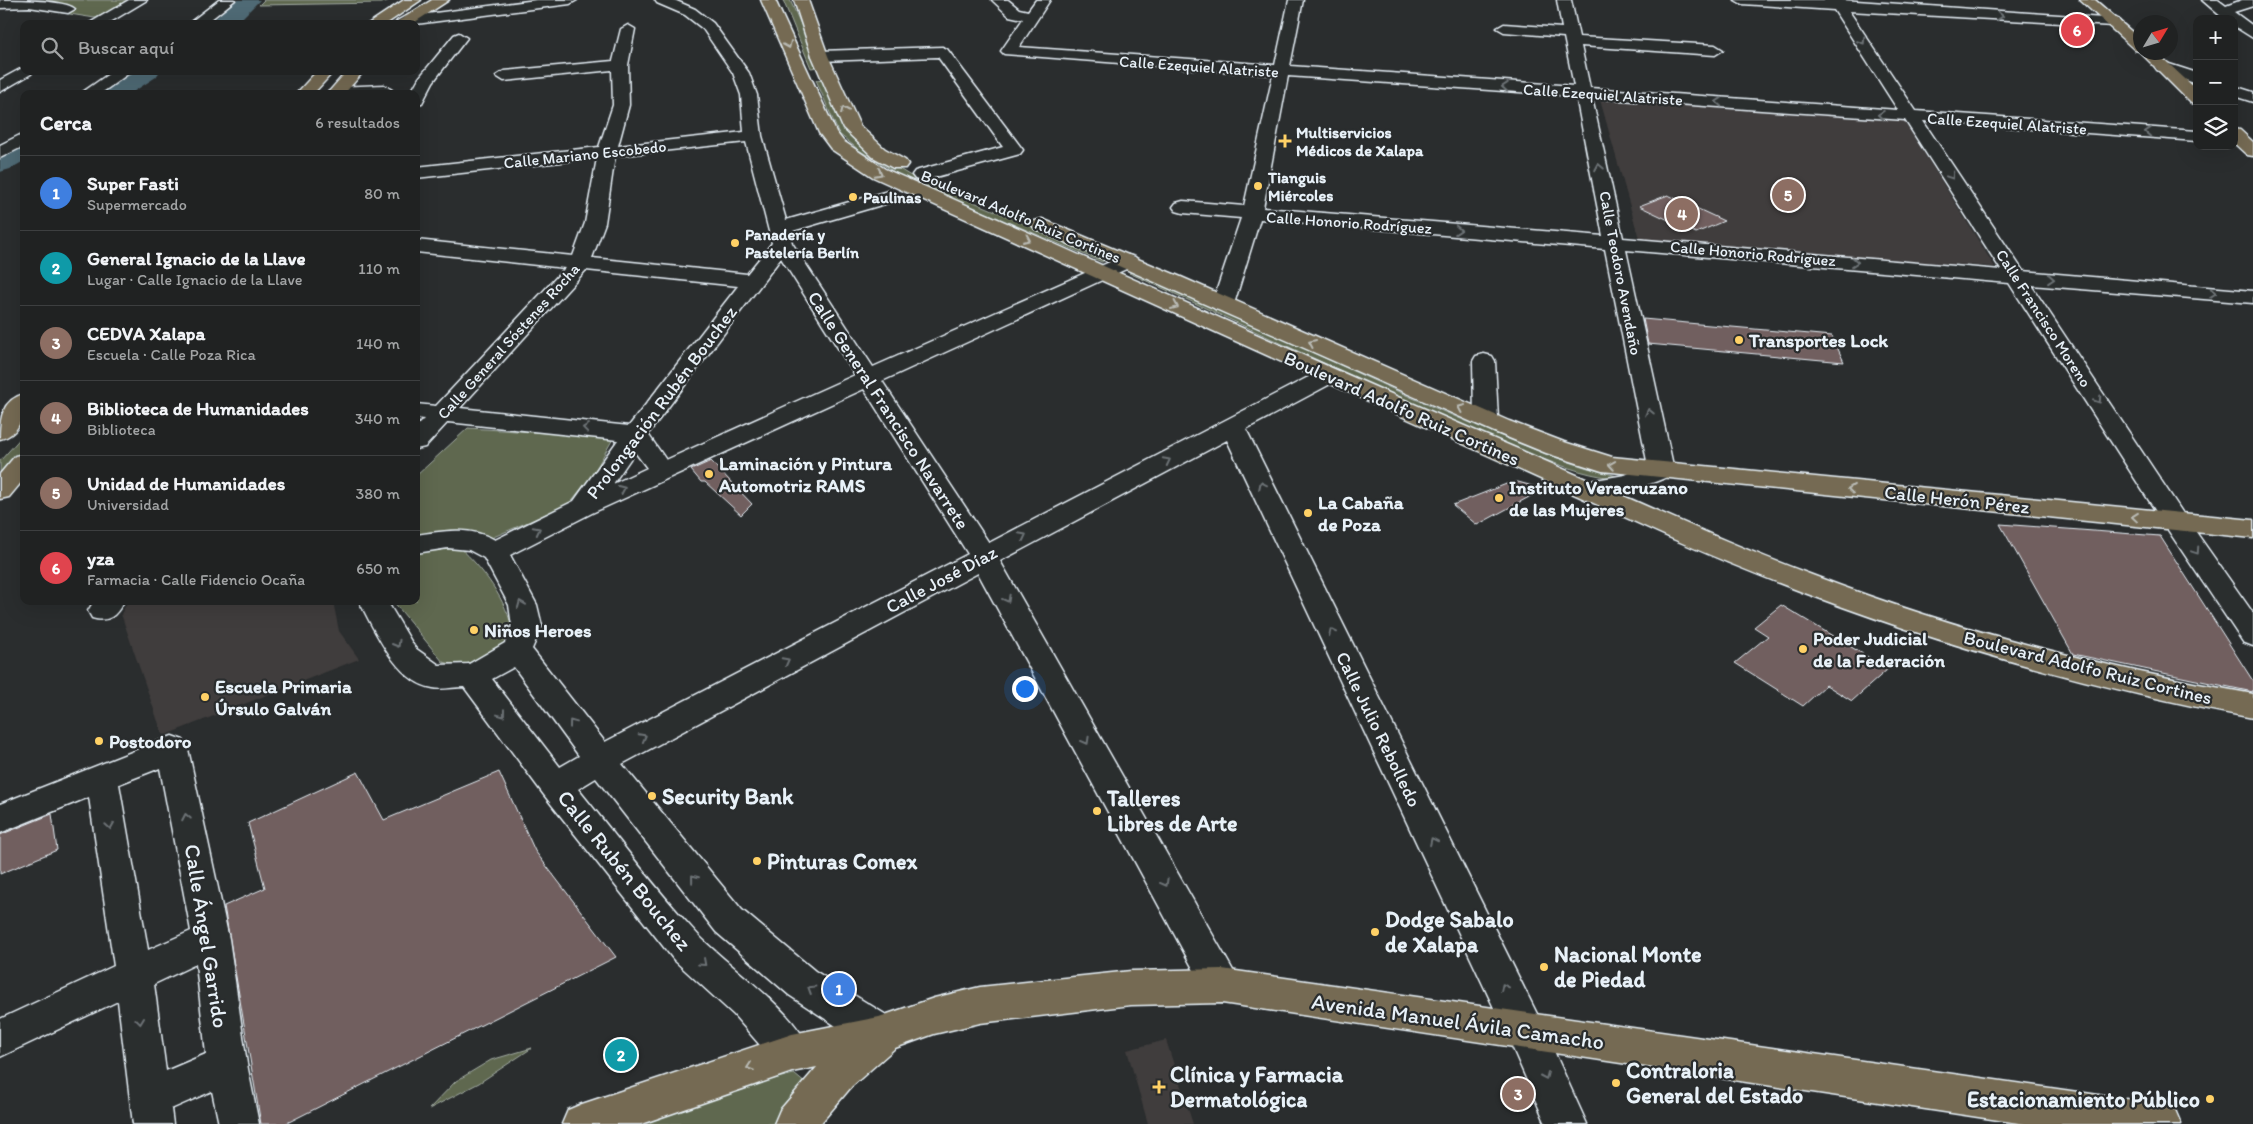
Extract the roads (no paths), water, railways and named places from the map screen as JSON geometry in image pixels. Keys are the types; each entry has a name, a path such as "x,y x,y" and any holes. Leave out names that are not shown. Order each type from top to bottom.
{"main road":[{"path":"381,20 414,0"},
{"path":"406,20 442,0"},
{"name":"Boulevard Adolfo Ruiz Cortines","path":"768,0 828,134 837,146 856,160 879,173 1102,272 1328,376 1737,556 1843,598 1966,638 2091,671 2253,706"},
{"name":"Boulevard Adolfo Ruiz Cortines","path":"800,0 823,63 852,128 879,153 921,175 1128,261 1486,419 1571,454 1611,465 1661,470"},
{"path":"2086,0 2133,41"},
{"path":"2155,60 2193,95"},
{"path":"800,74 823,63"},
{"path":"308,90 322,75"},
{"path":"339,90 352,75"},
{"path":"2240,137 2253,151"},
{"path":"0,432 20,406"},
{"path":"0,491 20,467"},
{"name":"Calle Herón Pérez","path":"1661,470 2253,529"},
{"name":"Avenida Manuel Ávila Camacho","path":"794,1124 838,1072 882,1034 934,1016 980,1005 1131,988 1222,986 2162,1124"},
{"path":"582,1124 792,1053 882,1034"}],"street":[{"path":"102,20 140,0"},
{"path":"200,20 228,0"},
{"path":"417,20 570,0"},
{"name":"Calle General Francisco Navarrete","path":"662,0 690,12 708,26 731,56 741,73 749,95 753,136 781,236 983,556 1222,986"},
{"path":"999,0 1014,13 1031,16 1042,0"},
{"path":"1224,304 1252,214 1296,0"},
{"name":"Calle Teodoro Avendaño","path":"1564,0 1585,92 1661,470"},
{"path":"1742,0 1837,3 2113,22"},
{"path":"2209,0 2230,15"},
{"path":"2232,15 2253,1"},
{"path":"0,4 29,3 68,9"},
{"name":"Calle Francisco Moreno","path":"1837,3 2017,276 2175,521 2253,635"},
{"name":"Calle Ezequiel Alatriste","path":"1031,16 1009,51 2193,136"},
{"path":"2238,21 2253,33"},
{"path":"1504,28 1573,37 1715,50"},
{"name":"Calle General Sóstenes Rocha","path":"420,438 580,264 595,223 607,152 621,105 620,66 628,29"},
{"path":"420,91 425,81 459,38"},
{"path":"823,63 942,52 1014,150 921,175"},
{"path":"504,76 620,66"},
{"path":"2163,67 2193,78"},
{"path":"0,87 20,74"},
{"path":"94,90 118,75"},
{"path":"2238,92 2253,97"},
{"name":"Calle Mariano Escobedo","path":"420,173 753,136"},
{"path":"0,153 20,140"},
{"path":"781,236 888,197"},
{"name":"Calle Honorio Rodríguez","path":"1183,207 2253,297"},
{"name":"Prolongación Rubén Bouchez","path":"494,552 583,507 635,434 752,281 781,236"},
{"path":"420,246 752,281"},
{"path":"583,507 868,376 1128,261"},
{"path":"1484,361 1486,419"},
{"name":"Calle José Díaz","path":"556,786 600,760 983,556 1328,376"},
{"path":"420,411 635,434 662,472"},
{"name":"Calle Julio Rebolledo","path":"1233,427 1525,1031 1567,1124"},
{"path":"1587,489 1630,482 1661,470"},
{"path":"375,605 404,656 434,677 472,675 493,666 517,650 527,626 523,605 494,552 475,541 448,538 420,543"},
{"path":"517,650 600,760 729,921 802,983 882,1034"},
{"name":"Calle Rubén Bouchez","path":"472,675 556,786 687,948 747,1002 792,1053"},
{"name":"Calle Ángel Garrido","path":"102,778 172,749 211,939 227,1064 239,1124"},
{"path":"0,819 102,778 134,974 151,1111 227,1064"},
{"path":"0,1038 211,939"}],"waterway":[{"path":"226,20 248,0"},
{"path":"117,90 141,75"},
{"path":"0,163 20,150"}],"place":[{"name":"yza","path":"2077,30"},
{"name":"Multiservicios Médicos de Xalapa","path":"1285,141"},
{"name":"Tianguis Miércoles","path":"1258,186"},
{"name":"Unidad de Humanidades","path":"1788,195"},
{"name":"Paulinas","path":"853,197"},
{"name":"Biblioteca de Humanidades","path":"1682,214"},
{"name":"Panadería y Pastelería Berlín","path":"735,243"},
{"name":"Transportes Lock","path":"1739,340"},
{"name":"Laminación y Pintura Automotriz RAMS","path":"709,474"},
{"name":"Instituto Veracruzano de las Mujeres","path":"1499,498"},
{"name":"La Cabaña de Poza","path":"1308,513"},
{"name":"Niños Heroes","path":"474,630"},
{"name":"Poder Judicial de la Federación","path":"1803,649"},
{"name":"Escuela Primaria Úrsulo Galván","path":"205,697"},
{"name":"Postodoro","path":"99,741"},
{"name":"Security Bank","path":"652,796"},
{"name":"Talleres Libres de Arte","path":"1097,811"},
{"name":"Pinturas Comex","path":"757,861"},
{"name":"Dodge Sabalo de Xalapa","path":"1375,932"},
{"name":"Nacional Monte de Piedad","path":"1544,967"},
{"name":"Super Fasti","path":"839,989"},
{"name":"General Ignacio de la Llave","path":"621,1055"},
{"name":"Contraloria General del Estado","path":"1616,1083"},
{"name":"Clínica y Farmacia Dermatológica","path":"1159,1087"},
{"name":"CEDVA Xalapa","path":"1518,1094"},
{"name":"Estacionamiento Público","path":"2210,1099"}]}
